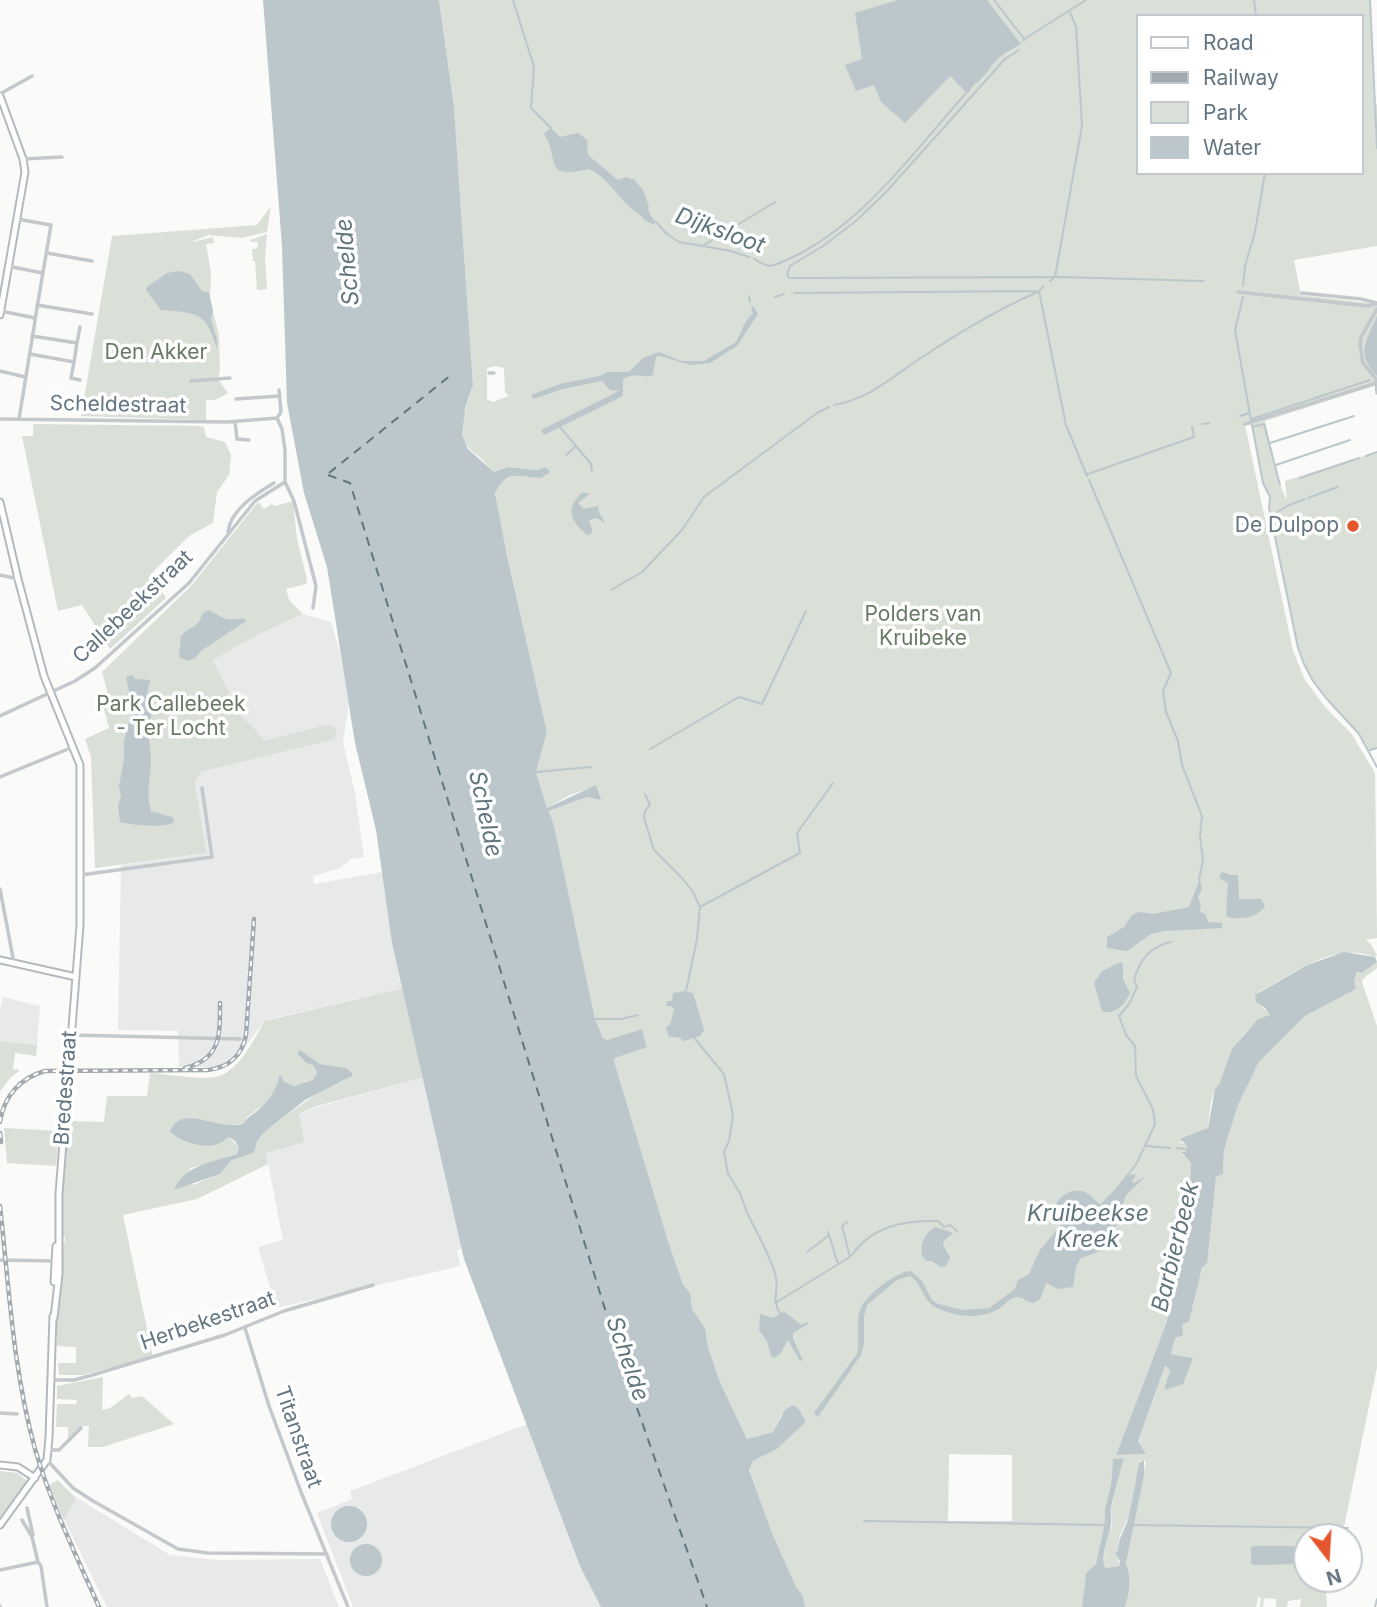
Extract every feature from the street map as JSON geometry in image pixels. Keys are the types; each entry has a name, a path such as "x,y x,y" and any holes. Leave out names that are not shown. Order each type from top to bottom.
{"main road":[{"path":"0,95 23,159 24,181 0,313"},
{"name":"Bredestraat","path":"0,502 18,579 51,693 80,765 80,925 69,1035 58,1200 47,1460"},
{"path":"0,960 76,977"},
{"name":"Bredestraat","path":"54,1318 59,1274 58,1200"},
{"path":"0,1525 47,1460"},
{"path":"0,1465 18,1467 35,1478"}],"street":[{"path":"0,95 32,76"},
{"path":"23,159 62,158"},
{"path":"17,219 51,225 19,419"},
{"path":"47,253 92,261"},
{"path":"7,266 43,273"},
{"path":"1238,292 1368,306 1377,303"},
{"path":"1302,293 1377,303"},
{"path":"37,305 92,314"},
{"path":"1377,309 1361,337 1360,345 1363,363 1377,383 1377,393"},
{"path":"0,313 35,320"},
{"path":"80,327 71,378 80,380"},
{"path":"32,336 77,343"},
{"path":"30,355 74,362"},
{"path":"0,371 25,377"},
{"path":"191,381 230,378"},
{"path":"1245,425 1377,383"},
{"path":"279,390 281,412 277,418 282,429 285,450 285,482 294,501 316,586 313,608"},
{"path":"236,399 279,396"},
{"name":"Scheldestraat","path":"0,419 235,422 277,418"},
{"path":"235,422 237,439 249,440"},
{"name":"Callebeekstraat","path":"228,534 229,526 241,509 274,482"},
{"name":"Callebeekstraat","path":"0,716 88,673 189,583 255,501 285,482"},
{"path":"0,575 18,579"},
{"path":"0,777 74,747"},
{"path":"81,875 212,857 202,788"},
{"path":"0,889 14,963"},
{"path":"69,1035 240,1039"},
{"path":"0,1260 55,1261"},
{"name":"Herbekestraat","path":"51,1380 81,1379 245,1328 284,1311 373,1285"},
{"name":"Titanstraat","path":"245,1328 310,1518 348,1607"},
{"path":"0,1413 17,1414"},
{"path":"48,1450 59,1450 81,1428"},
{"path":"47,1460 73,1488 93,1502 178,1549 208,1553 327,1554"},
{"path":"27,1508 41,1566 47,1607"},
{"path":"22,1520 32,1537"},
{"path":"0,1570 38,1562"}],"shaded area":[{"path":"303,614 331,622 340,653 349,703 343,742 355,793 364,857 351,859 338,869 313,876 314,884 383,872 404,988 265,1020 236,1060 227,1067 179,1067 178,1031 118,1030 121,865 205,853 195,783 201,772 332,740 329,724 264,742 241,716 213,660 259,634"},
{"path":"3,997 40,1006 37,1045 0,1041"},
{"path":"425,1077 479,1244 457,1250 460,1265 448,1269 276,1308 258,1247 283,1240 266,1153 299,1115 317,1107"},
{"path":"530,1423 610,1607 353,1607 317,1513 352,1499 350,1491"},
{"path":"74,1496 170,1555 217,1560 320,1559 339,1607 107,1607 58,1507"}],"green space":[{"name":"Polders van Kruibeke","path":"439,0 1370,0 1374,104 1377,104 1377,246 1294,260 1301,295 1377,304 1377,377 1374,386 1265,421 1280,485 1287,501 1285,481 1377,452 1377,748 1369,750 1360,735 1331,704 1317,686 1298,648 1269,508 1270,497 1263,483 1252,425 1245,425 1293,651 1305,680 1325,707 1351,733 1375,773 1377,938 1365,940 1377,955 1375,957 1344,953 1329,956 1300,968 1259,992 1258,1003 1271,1015 1252,1026 1238,1044 1213,1095 1208,1128 1180,1142 1187,1145 1185,1152 1181,1153 1191,1163 1188,1224 1175,1289 1166,1324 1116,1455 1146,1454 1138,1441 1165,1366 1170,1370 1165,1390 1192,1358 1171,1354 1175,1338 1194,1304 1192,1300 1204,1264 1216,1177 1223,1174 1224,1150 1238,1105 1259,1062 1305,1016 1356,989 1354,981 1357,972 1362,973 1377,962 1377,968 1362,982 1377,1026 1377,1367 1345,1523 1293,1523 1293,1593 1326,1593 1327,1607 1300,1607 1301,1599 1288,1601 1287,1607 1276,1607 1276,1599 1264,1598 1263,1607 1260,1607 1261,1598 1258,1597 1256,1607 1125,1607 1129,1587 1126,1565 1146,1461 1139,1463 1129,1516 1120,1535 1119,1566 1105,1568 1103,1563 1106,1541 1112,1525 1111,1509 1123,1458 1113,1460 1096,1564 1086,1573 1082,1607 805,1607 772,1533 749,1470 753,1461 777,1449 806,1422 799,1409 793,1405 781,1416 773,1432 747,1439 720,1382 708,1347 705,1328 692,1309 669,1244 614,1061 615,1058 647,1046 642,1029 607,1040 603,1038 595,1019 549,811 587,797 600,799 596,786 570,795 547,808 536,772 547,732 495,500 496,492 503,481 520,475 534,477 546,467 537,470 508,467 494,472 469,448 464,440 462,423 473,384 454,107","holes":["487,368 504,368 505,392 509,396 493,402 487,399","949,1454 1012,1455 1012,1521 948,1521"]},
{"name":"Den Akker","path":"271,206 267,232 241,238 208,235 189,243 213,237 214,243 206,244 211,272 210,300 219,335 218,379 228,393 215,400 206,400 206,420 81,416 112,236 257,225"},
{"path":"267,234 267,289 257,290 252,249 257,249 258,242 250,240"},
{"name":"Park Callebeek - Ter Locht","path":"33,424 200,426 204,427 206,437 225,442 231,455 229,475 217,492 213,523 189,536 151,574 166,598 110,649 82,605 58,611 22,436 33,436"},
{"name":"Park Callebeek - Ter Locht","path":"293,501 297,539 307,579 306,584 286,589 289,600 303,614 259,634 213,660 241,716 264,741 329,724 335,728 337,735 332,740 201,772 195,783 206,853 95,868 91,757 85,739 109,728 100,695 107,691 102,672 191,586 258,502 264,509 272,504 275,506"},
{"path":"404,988 425,1077 317,1106 299,1114 304,1142 266,1153 268,1164 197,1199 123,1215 153,1357 82,1375 59,1375 58,1363 76,1363 76,1347 57,1346 57,1313 65,1242 62,1198 67,1121 104,1122 107,1096 147,1096 150,1073 201,1078 215,1077 231,1070 244,1055 264,1021","holes":["300,1051 320,1064 346,1068 346,1080 312,1097 261,1134 254,1153 232,1160 220,1174 193,1185 186,1175 191,1168 237,1154 239,1148 229,1137 217,1144 205,1120 225,1126 244,1123 247,1117 265,1104 283,1081 294,1086 313,1080 317,1073 314,1066 297,1055"]},
{"path":"0,1041 37,1045 36,1056 15,1053 13,1070 19,1071 0,1092"},
{"path":"4,1128 59,1131 56,1166 7,1163"},
{"path":"103,1377 102,1410 110,1408 129,1394 132,1398 142,1396 174,1424 103,1447 88,1447 89,1426 82,1426 68,1439 68,1427 56,1427 57,1404 76,1404 77,1400 57,1399 57,1386"},
{"path":"0,1471 17,1473 27,1481 0,1517"},
{"path":"58,1480 76,1498 64,1520 49,1485"}],"water":[{"name":"Schelde","path":"263,0 439,0 454,107 473,385 465,409 462,435 468,449 494,472 508,467 537,470 546,467 550,472 541,478 509,477 495,494 547,732 536,772 547,808 596,785 601,800 587,797 549,811 595,1019 603,1038 607,1040 642,1029 647,1047 615,1058 614,1061 669,1244 683,1284 690,1293 692,1309 705,1328 708,1347 720,1382 747,1439 773,1432 785,1410 793,1405 799,1409 806,1422 777,1449 753,1461 749,1470 772,1533 797,1589 802,1594 805,1607 601,1607 580,1566 464,1259 392,943 376,830 355,743 327,567 304,493 287,403 282,246"},
{"path":"898,0 987,0 1020,43 998,58 967,93 950,76 905,123 881,102 874,85 856,91 845,65 862,59 855,13"},
{"path":"551,128 560,137 578,133 587,140 588,155 618,180 626,177 633,180 641,190 655,221 654,225 626,204 596,173 589,169 564,172 558,169 554,165 544,134"},
{"path":"179,271 190,274 202,291 209,293 217,349 209,327 198,316 161,310 146,290 167,273"},
{"path":"753,306 758,314 737,346 710,363 691,365 656,357 653,375 623,379 623,395 619,398 544,435 541,430 619,391 610,390 602,381 563,389 533,399 531,395 560,384 607,372 629,372 643,358 659,352 682,361 704,361 736,342 753,313"},
{"path":"1377,316 1377,376 1366,361 1365,346"},
{"path":"583,492 590,494 578,503 584,509 598,506 605,523 597,518 589,520 592,529 591,534 587,535 572,514 574,503"},
{"path":"209,610 225,618 243,618 246,621 201,651 195,658 187,661 179,657 181,636"},
{"path":"132,675 135,679 150,680 146,698 153,710 149,721 149,804 151,811 172,817 173,823 168,825 146,826 120,822 119,786 124,741 132,711 127,702 129,692 126,677"},
{"path":"1222,872 1238,875 1239,899 1261,899 1265,906 1262,910 1247,917 1226,916 1228,883 1219,878"},
{"path":"1200,879 1202,889 1198,897 1201,906 1199,911 1205,914 1208,922 1222,923 1222,928 1164,931 1151,934 1127,951 1107,948 1107,937 1124,927 1132,915 1189,907"},
{"path":"1344,952 1375,957 1377,962 1362,973 1357,972 1354,981 1356,989 1305,1016 1259,1062 1238,1105 1224,1150 1223,1174 1216,1177 1207,1263 1202,1268 1189,1321 1182,1325 1183,1335 1175,1338 1171,1354 1193,1358 1183,1384 1164,1390 1170,1370 1165,1366 1138,1441 1146,1454 1116,1455 1166,1324 1175,1289 1188,1224 1191,1163 1181,1152 1185,1152 1187,1146 1180,1139 1208,1128 1215,1089 1219,1085 1232,1049 1258,1019 1270,1015 1256,1002 1255,995 1307,965"},
{"path":"1121,962 1123,979 1130,993 1119,1008 1111,1012 1102,1011 1094,983 1102,971"},
{"path":"673,993 693,993 704,1030 700,1036 684,1041 678,1037 669,1037 666,1027 670,1025 674,1009 666,1006 667,1001 672,1001"},
{"path":"300,1050 320,1064 346,1068 352,1076 305,1100 262,1134 254,1153 232,1160 220,1174 174,1190 179,1181 193,1169 237,1154 239,1148 229,1137 208,1146 186,1141 170,1131 176,1123 193,1118 224,1124 244,1123 268,1100 279,1077 294,1086 313,1080 317,1073 314,1066 297,1054"},
{"name":"Kruibeekse Kreek","path":"1136,1174 1132,1182 1134,1183 1145,1177 1126,1195 1116,1220 1112,1242 1106,1249 1081,1258 1076,1267 1073,1287 1058,1289 1046,1283 1040,1299 1033,1303 1016,1297 993,1312 968,1316 932,1305 918,1283 910,1276 897,1280 867,1305 861,1355 818,1417 814,1413 857,1354 860,1310 882,1285 911,1271 922,1281 932,1300 938,1304 963,1310 989,1308 1015,1289 1018,1280 1029,1274 1040,1250 1064,1221 1055,1208 1061,1197 1073,1191 1082,1191 1100,1205 1128,1175"},
{"path":"935,1227 953,1233 943,1245 950,1257 946,1266 941,1267 922,1256 924,1239"},
{"path":"784,1311 801,1325 807,1322 808,1324 793,1333 803,1360 800,1361 788,1340 781,1353 774,1358 771,1356 767,1341 759,1330 760,1314 773,1318"},
{"path":"1124,1458 1111,1507 1111,1524 1104,1563 1105,1568 1119,1566 1120,1561 1115,1553 1129,1516 1139,1463 1144,1460 1144,1475 1126,1564 1129,1591 1125,1607 1082,1607 1086,1573 1096,1564 1104,1526 1113,1459"},
{"path":"349,1506 362,1511 367,1524 362,1537 349,1542 336,1537 331,1524 336,1511"},
{"path":"366,1544 377,1549 382,1560 377,1571 366,1576 355,1571 350,1560 355,1549"},
{"path":"1293,1546 1293,1564 1253,1565 1251,1547"}],"waterway":[{"name":"Dijksloot","path":"513,0 534,67 531,108 551,128"},
{"path":"994,0 1025,40"},
{"path":"1023,40 1086,0"},
{"path":"1254,0 1256,14"},
{"path":"1370,0 1377,148"},
{"path":"1050,281 1055,277 1082,126 1076,26 1069,11"},
{"name":"Dijksloot","path":"1009,50 1020,43"},
{"path":"1019,50 1005,59 887,191 856,221 790,266 787,275 789,278 1061,277 1203,281"},
{"name":"Dijksloot","path":"977,82 989,68"},
{"name":"Dijksloot","path":"754,259 771,266 816,244 841,226 886,184 968,91"},
{"path":"1243,285 1265,175"},
{"name":"Dijksloot","path":"633,180 643,192 648,208"},
{"path":"704,245 775,202"},
{"name":"Dijksloot","path":"656,222 679,242 749,257"},
{"path":"1043,287 1039,291 1066,425 1087,476"},
{"path":"794,293 1039,291"},
{"path":"834,405 871,392 965,330 1038,292"},
{"path":"775,297 784,294"},
{"path":"749,296 750,302"},
{"path":"1243,297 1235,330 1251,420"},
{"path":"1252,419 1370,380"},
{"path":"611,590 642,572 682,530 704,497 817,413 829,407"},
{"path":"1240,416 1249,413"},
{"path":"1270,443 1354,416"},
{"path":"1202,424 1209,423"},
{"path":"1252,427 1264,424 1280,485"},
{"path":"1252,425 1263,483 1270,497 1269,508 1298,648 1313,681 1359,734 1377,767"},
{"path":"560,427 591,464 592,471"},
{"path":"1088,474 1194,437 1193,427"},
{"path":"1276,465 1350,440"},
{"path":"566,455 575,447"},
{"path":"1366,456 1377,452"},
{"path":"1300,478 1359,458"},
{"path":"1089,480 1171,673 1163,691 1166,712 1178,741 1182,765 1202,816 1200,836 1203,860 1199,880"},
{"path":"1308,498 1338,487"},
{"path":"1271,516 1305,499"},
{"path":"650,749 739,697 762,704 806,611"},
{"path":"1370,750 1377,748"},
{"path":"536,772 591,767"},
{"path":"700,907 800,853 797,833 833,783"},
{"path":"645,794 650,805 644,818 654,850 682,878 700,907 697,939 686,991"},
{"name":"Barbierbeek","path":"1115,1191 1137,1163 1155,1124 1153,1109 1136,1076 1135,1046 1126,1035 1119,1016 1129,1004 1137,987 1134,979 1143,960 1157,947 1171,942"},
{"path":"595,1019 621,1019 638,1015"},
{"path":"695,1039 724,1074 733,1115 729,1141 724,1152 728,1174 740,1193 774,1269 777,1282 776,1304 780,1314"},
{"path":"1147,1146 1170,1148"},
{"path":"1177,1148 1185,1149"},
{"path":"852,1255 869,1237 902,1224 938,1221 944,1227 950,1225 957,1231"},
{"path":"775,1303 850,1257 842,1226 847,1222"},
{"path":"828,1232 838,1264"},
{"path":"807,1252 828,1236"},
{"path":"864,1521 1105,1525"},
{"path":"1134,1525 1293,1527"},
{"path":"1375,1607 1377,1599"}],"ferry route":[{"path":"329,473 451,375"},
{"path":"328,475 350,483 625,1374 707,1607"}],"railway":[{"path":"0,1122 5,1104 15,1089 28,1078 45,1071 207,1070 228,1064 241,1049 246,1035 254,919"},
{"path":"185,1068 206,1059 212,1052 220,1025 220,1003"},
{"path":"0,1133 1,1142"},
{"path":"0,1206 13,1328 35,1449 64,1529 99,1607"}],"place":[{"name":"De Dulpop","path":"1353,526"}]}
